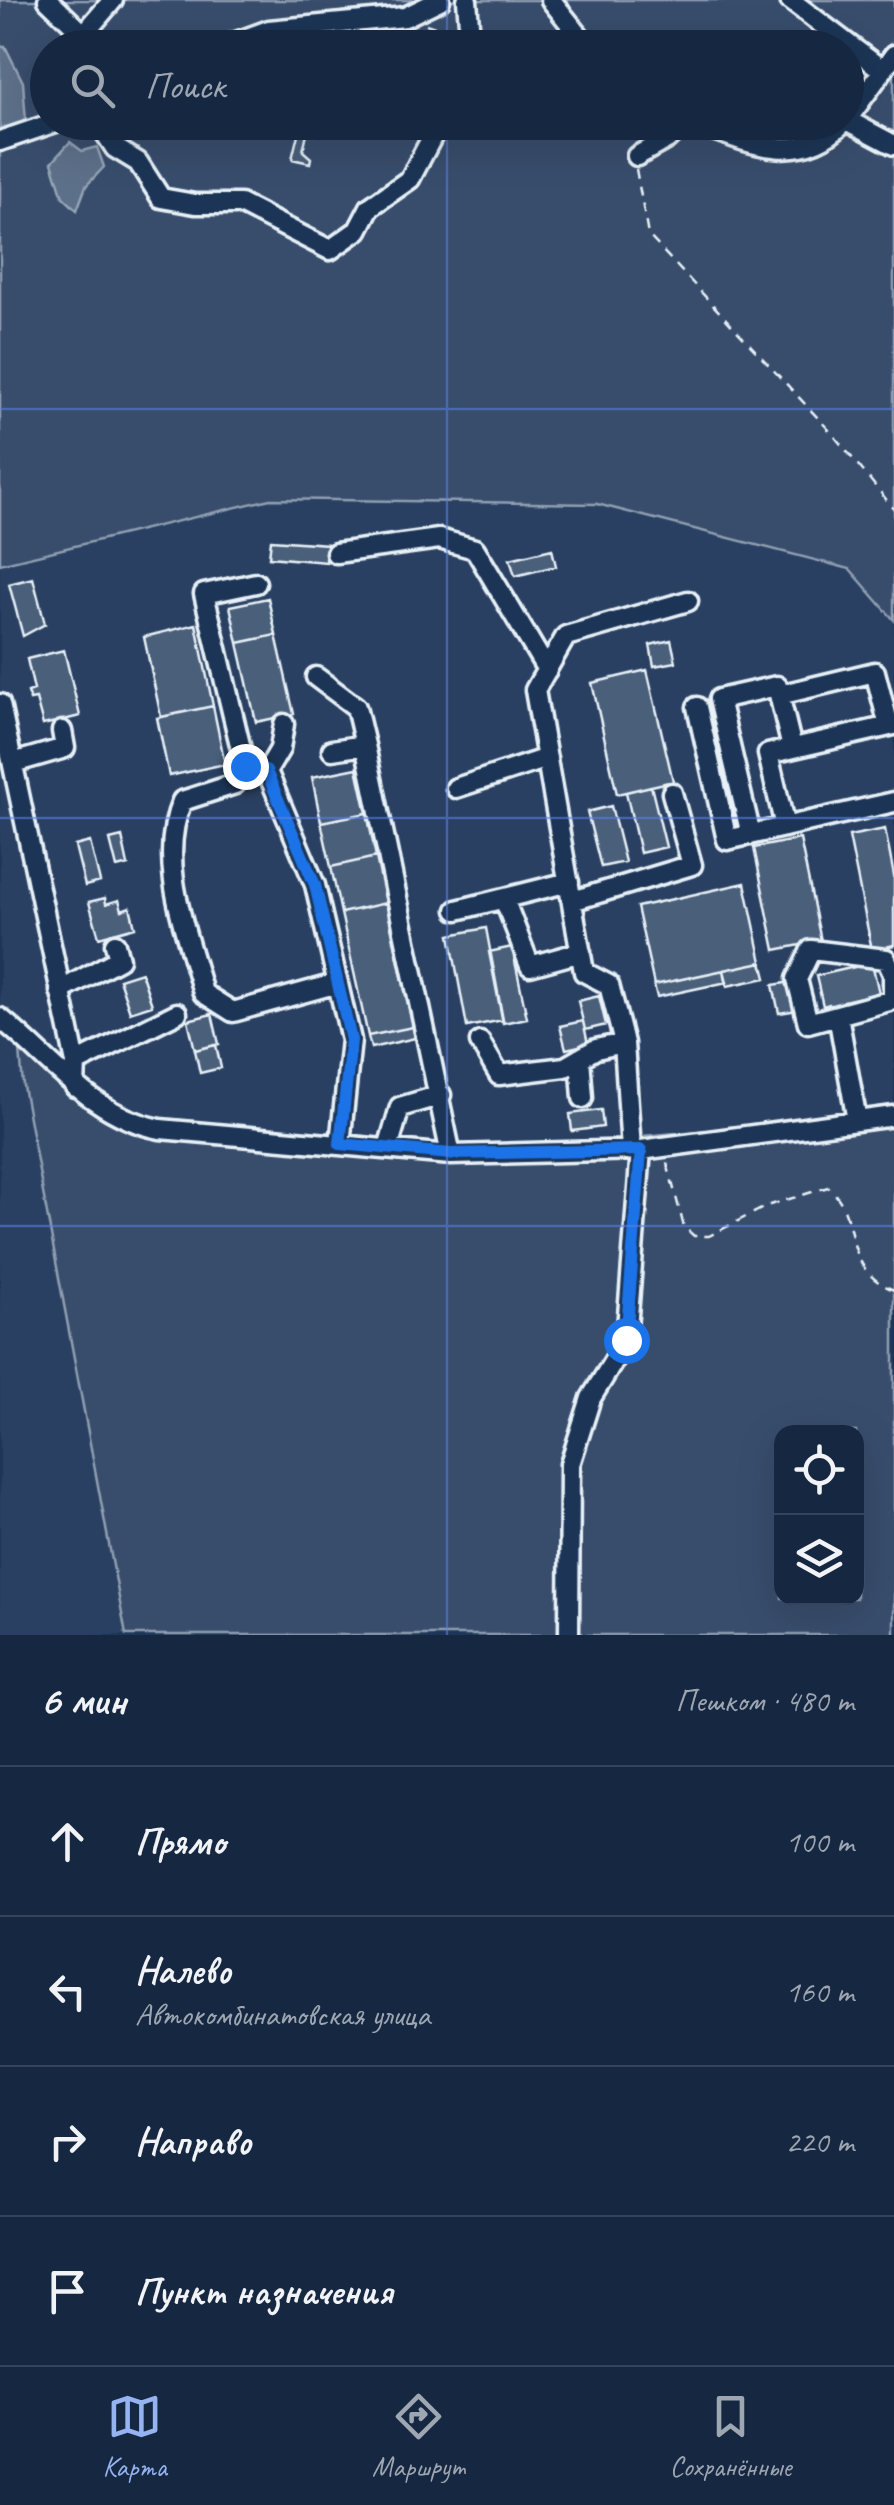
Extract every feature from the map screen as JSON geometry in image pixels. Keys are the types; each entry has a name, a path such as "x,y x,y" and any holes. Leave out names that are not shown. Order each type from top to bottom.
{"street":[{"path":"48,0 79,30"},
{"path":"97,30 113,0"},
{"path":"269,30 406,16 440,0"},
{"path":"467,0 470,30"},
{"path":"552,0 576,30"},
{"path":"790,0 830,30"},
{"path":"864,94 894,54"},
{"path":"864,56 881,69"},
{"path":"864,130 894,144"},
{"path":"0,141 30,131"},
{"path":"109,140 114,148 138,162 161,198 240,204 330,250 358,230 370,207 410,179 431,140"},
{"path":"638,156 667,140"},
{"path":"750,140 784,150 812,146 820,140"},
{"path":"336,553 440,540 475,549 547,670"},
{"path":"256,583 204,594 245,766 236,784 182,801 174,818 170,862 203,993 233,1012 338,983"},
{"path":"570,1635 570,1464 591,1398 626,1340 636,1150 624,1043 609,986 584,972 536,690 566,636 688,602"},
{"path":"779,695 875,672 892,725 768,754 785,827"},
{"path":"316,677 356,706 451,1154"},
{"path":"751,835 720,699 777,686 792,748"},
{"path":"0,704 76,1063 75,1087"},
{"path":"696,707 727,840 894,802"},
{"path":"266,771 280,749 284,724"},
{"path":"12,763 65,748 62,730"},
{"path":"332,750 366,744"},
{"path":"456,788 547,758"},
{"path":"245,766 266,771"},
{"path":"266,771 315,885 351,1040 340,1144"},
{"path":"572,901 692,866 672,793"},
{"path":"457,910 569,882"},
{"path":"504,899 530,966 581,952"},
{"path":"60,991 120,960 116,944"},
{"path":"811,950 886,960 893,974 893,1000 838,1015 808,1023 797,979 811,950"},
{"path":"76,1063 176,1012"},
{"path":"838,1015 857,1121"},
{"path":"0,1018 75,1087 132,1124 451,1154 662,1148 894,1116"},
{"path":"480,1042 499,1074 565,1067 596,1049 624,1043"},
{"path":"580,1058 583,1098"},
{"path":"388,1148 400,1107 441,1095"}],"path":[{"path":"406,16 439,30"},
{"path":"637,140 636,173 648,235 831,432 894,509"},
{"path":"662,1148 684,1227 694,1236 709,1236 767,1206 828,1187 840,1197 851,1245 870,1279 894,1290"}],"shaded area":[{"path":"0,0 894,0 894,620 850,569 597,504 270,499 0,564"},
{"path":"5,46 23,82 26,122 7,135 0,129 0,47"},
{"path":"70,142 82,151 97,147 104,167 86,186 77,210 63,197 52,162"},
{"path":"270,499 597,504 850,569 894,620 894,1108 805,1122 643,1136 443,1144 196,1126 139,1116 96,1090 0,1006 0,564"},
{"path":"0,1030 20,1050 23,1086 126,1635 0,1635"},
{"path":"26,1042 132,1124 451,1155 641,1150 643,1136 805,1122 894,1108 894,1635 126,1635 23,1086 20,1050"}],"building":[{"path":"297,140 305,140 303,151 311,158 310,163 292,159"},
{"path":"271,540 328,544 326,562 269,557"},
{"path":"552,549 556,566 515,576 510,559"},
{"path":"33,578 45,624 23,636 9,584"},
{"path":"268,598 276,635 238,643 230,606"},
{"path":"196,624 213,706 161,717 144,637"},
{"path":"276,635 294,714 256,722 238,643"},
{"path":"671,640 676,662 654,666 650,645"},
{"path":"64,650 80,716 43,725 36,699 30,700 28,692 34,690 27,659"},
{"path":"647,670 673,781 617,794 592,683"},
{"path":"213,706 225,764 169,776 157,718"},
{"path":"357,768 367,813 321,822 312,777"},
{"path":"651,786 666,847 640,853 626,792"},
{"path":"611,806 625,862 601,867 587,812"},
{"path":"367,813 376,857 331,867 321,822"},
{"path":"885,829 894,876 894,945 872,950 849,836"},
{"path":"122,837 128,865 117,868 110,840"},
{"path":"800,839 821,941 775,950 754,848"},
{"path":"90,842 100,882 85,886 75,846"},
{"path":"376,857 386,903 341,913 331,867"},
{"path":"745,883 762,962 654,985 637,907"},
{"path":"105,898 106,904 119,900 122,910 130,907 135,927 99,937 89,902"},
{"path":"386,903 413,1027 368,1036 341,913"},
{"path":"486,928 503,1020 467,1027 450,935"},
{"path":"512,947 527,1018 503,1023 489,952"},
{"path":"762,962 766,978 727,986 724,970"},
{"path":"872,963 879,993 844,1001 845,1008 831,1012 829,1004 823,1006 816,976"},
{"path":"724,970 727,982 657,997 654,985"},
{"path":"141,972 152,1005 130,1012 119,979"},
{"path":"792,982 798,1010 779,1013 773,985"},
{"path":"599,996 606,1025 585,1030 578,1001"},
{"path":"212,1014 219,1044 195,1050 188,1020"},
{"path":"583,1021 588,1044 566,1049 560,1026"},
{"path":"413,1027 415,1038 371,1048 368,1036"},
{"path":"216,1045 221,1068 200,1073 195,1050"},
{"path":"601,1110 603,1127 572,1131 570,1114"}],"route":[{"path":"245,766 266,771 315,885 351,1040 340,1144 451,1154 641,1150 626,1340"}]}
